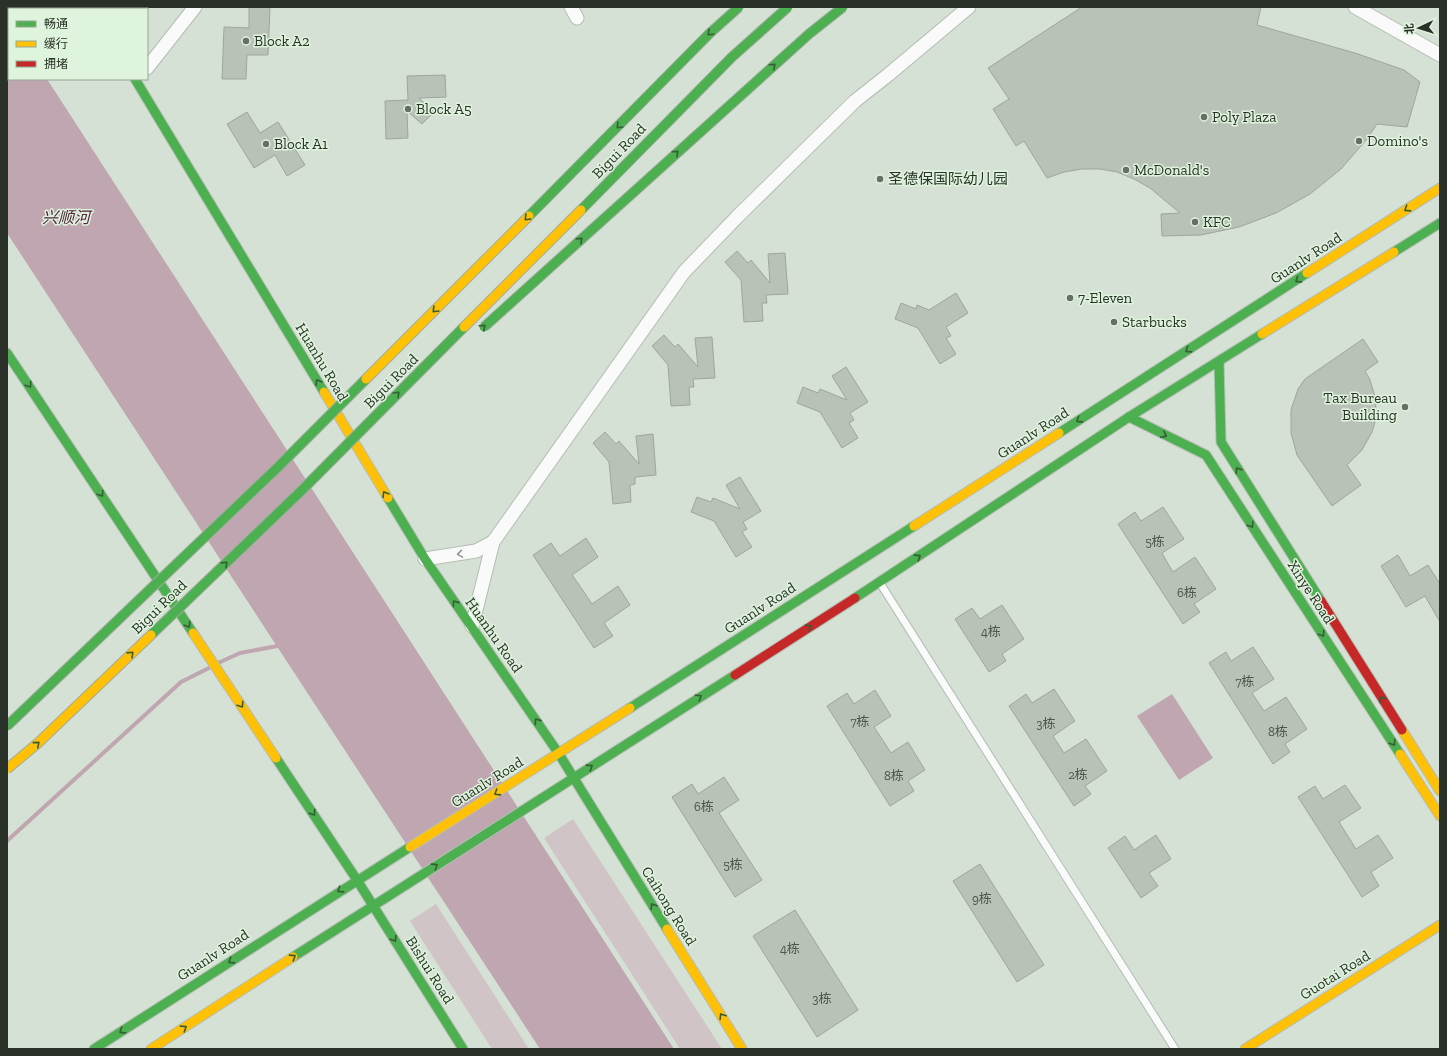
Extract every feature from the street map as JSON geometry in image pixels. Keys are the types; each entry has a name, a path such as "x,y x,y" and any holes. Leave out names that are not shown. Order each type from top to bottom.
{"main road":[{"name":"Bigui Road","path":"7,726 277,468 710,33 739,7"},
{"name":"Bigui Road","path":"7,769 38,743 278,513 596,196 732,56 788,7"},
{"path":"478,332 809,34 843,7"},
{"name":"Huanhu Road","path":"137,80 425,559 574,778"},
{"name":"Guanlv Road","path":"94,1049 385,862 559,754 1440,188"},
{"path":"151,1049 880,582 1130,417 1440,223"},
{"path":"7,353 357,880"},
{"name":"Xinye Road","path":"1219,362 1221,442 1440,791"},
{"path":"278,513 419,385"},
{"name":"Xinye Road","path":"1130,417 1206,455 1440,816"},
{"name":"Caihong Road","path":"574,778 742,1049"},
{"name":"Bishui Road","path":"357,880 463,1049"},
{"name":"Guotai Road","path":"1245,1049 1440,925"}],"street":[{"path":"148,67 195,7"},
{"path":"571,7 578,18"},
{"path":"472,626 493,542 684,272 738,216 855,101 969,7"},
{"path":"1355,7 1440,55"},
{"path":"425,559 476,551 493,542"}],"lane":[{"path":"880,582 1175,1049"}],"shaded area":[{"path":"573,819 722,1049 680,1049 544,838"},
{"path":"436,904 529,1049 492,1049 410,921"}],"water":[{"name":"兴顺河","path":"7,18 8,80 48,80 674,1049 540,1049 7,233"},
{"path":"1172,694 1213,758 1179,780 1137,716"}],"building":[{"name":"Block A2","path":"249,7 270,7 268,55 247,55 246,79 222,79 224,27 249,28"},
{"name":"Poly Plaza","path":"1082,7 1261,7 1257,25 1355,53 1404,70 1420,82 1407,127 1377,124 1367,139 1341,169 1310,194 1276,213 1239,227 1201,235 1162,236 1161,214 1180,213 1150,188 1117,172 1100,169 1082,169 1064,172 1047,178 1024,141 1016,146 993,109 1009,99 988,68"},
{"name":"Block A5","path":"445,75 446,97 419,98 434,112 422,124 407,111 408,138 386,139 385,101 408,100 407,76"},
{"name":"Block A1","path":"247,112 260,133 278,122 305,165 287,176 275,155 254,168 227,124"},
{"path":"737,251 748,263 751,260 770,283 768,254 785,253 788,294 766,295 767,303 762,303 763,321 744,322 741,280 725,262"},
{"path":"956,293 968,313 946,327 951,336 946,338 956,354 940,364 918,328 895,319 901,303 916,309 917,305 929,310"},
{"path":"664,335 675,347 678,344 698,367 695,338 712,337 715,378 693,379 694,387 689,387 690,405 671,406 668,365 652,346"},
{"path":"1363,339 1378,362 1365,371 1370,380 1376,400 1375,422 1372,432 1362,450 1347,465 1361,485 1332,506 1297,455 1291,433 1291,410 1298,389 1305,379"},
{"path":"846,367 868,402 850,413 854,420 849,423 858,438 842,448 820,412 797,403 803,387 818,393 820,389 847,400 832,376"},
{"path":"605,432 616,444 619,441 639,464 636,436 653,434 656,475 635,477 635,484 630,485 631,502 613,504 609,462 593,443"},
{"path":"740,477 761,511 743,522 747,529 742,532 752,547 736,557 714,521 691,512 697,497 711,502 713,498 740,509 726,485"},
{"path":"1163,507 1184,539 1162,553 1173,572 1195,557 1216,589 1194,604 1200,612 1183,624 1118,524 1135,512 1141,521"},
{"path":"586,538 598,557 572,575 592,604 618,586 630,605 604,623 613,636 594,648 533,555 551,543 560,556"},
{"path":"1398,555 1410,576 1428,565 1440,584 1440,622 1425,596 1406,607 1381,566"},
{"path":"1002,605 1024,639 1002,654 1006,661 989,672 955,619 972,608 980,619"},
{"path":"1253,647 1274,679 1252,693 1264,711 1286,697 1307,729 1285,744 1290,752 1273,764 1209,663 1226,652 1231,661"},
{"path":"1054,689 1075,721 1053,736 1064,753 1086,739 1107,771 1085,786 1091,794 1074,806 1009,706 1026,694 1032,703"},
{"path":"875,690 891,716 874,727 891,753 908,742 925,770 908,781 914,791 890,806 827,706 847,693 854,704"},
{"path":"724,777 739,800 719,813 762,880 735,897 672,797 692,784 698,794"},
{"path":"1345,785 1361,808 1339,822 1356,849 1378,835 1393,858 1371,872 1379,886 1362,897 1298,797 1315,786 1323,799"},
{"path":"1156,835 1171,859 1149,873 1158,886 1141,898 1108,848 1125,836 1134,850"},
{"path":"980,864 1044,965 1017,982 953,881"},
{"path":"795,910 858,1010 817,1037 753,936"}],"waterway":[{"path":"218,663 240,653 283,645"},
{"path":"7,841 181,682 211,667"}],"traffic: fast":[{"path":"529,216 710,33 739,7"},
{"path":"581,210 732,57 788,7"},
{"path":"484,327 809,34 843,7"},
{"path":"136,80 324,392"},
{"path":"1394,252 1440,223"},
{"path":"1059,433 1307,273"},
{"path":"151,635 300,492 464,327"},
{"path":"855,598 1129,417 1262,334"},
{"path":"7,353 193,633"},
{"path":"1219,362 1221,442 1321,601"},
{"path":"7,726 277,468 366,379"},
{"path":"1129,417 1206,455 1400,754"},
{"path":"388,498 425,559 559,754 667,929"},
{"path":"630,708 914,526"},
{"path":"293,957 735,675"},
{"path":"276,758 357,880 463,1049"},
{"path":"94,1049 410,847"}],"traffic: slow":[{"path":"1307,273 1440,188"},
{"path":"464,327 581,210"},
{"path":"366,379 529,216"},
{"path":"1262,334 1394,252"},
{"path":"324,392 388,498"},
{"path":"914,526 1059,433"},
{"path":"193,633 276,758"},
{"path":"7,769 38,743 151,635"},
{"path":"410,847 630,708"},
{"path":"1402,730 1440,791"},
{"path":"1400,754 1440,816"},
{"path":"1245,1049 1440,925"},
{"path":"667,929 742,1049"},
{"path":"151,1049 293,957"}],"traffic: jam":[{"path":"735,675 855,598"},
{"path":"1321,601 1402,730"}],"place":[{"name":"Block A2","path":"246,41"},
{"name":"Block A5","path":"408,109"},
{"name":"Poly Plaza","path":"1204,117"},
{"name":"Domino's","path":"1359,141"},
{"name":"Block A1","path":"266,144"},
{"name":"McDonald's","path":"1126,170"},
{"name":"圣德保国际幼儿园","path":"880,179"},
{"name":"KFC","path":"1195,222"},
{"name":"7-Eleven","path":"1070,298"},
{"name":"Starbucks","path":"1114,322"},
{"name":"Tax Bureau Building","path":"1405,407"}]}
